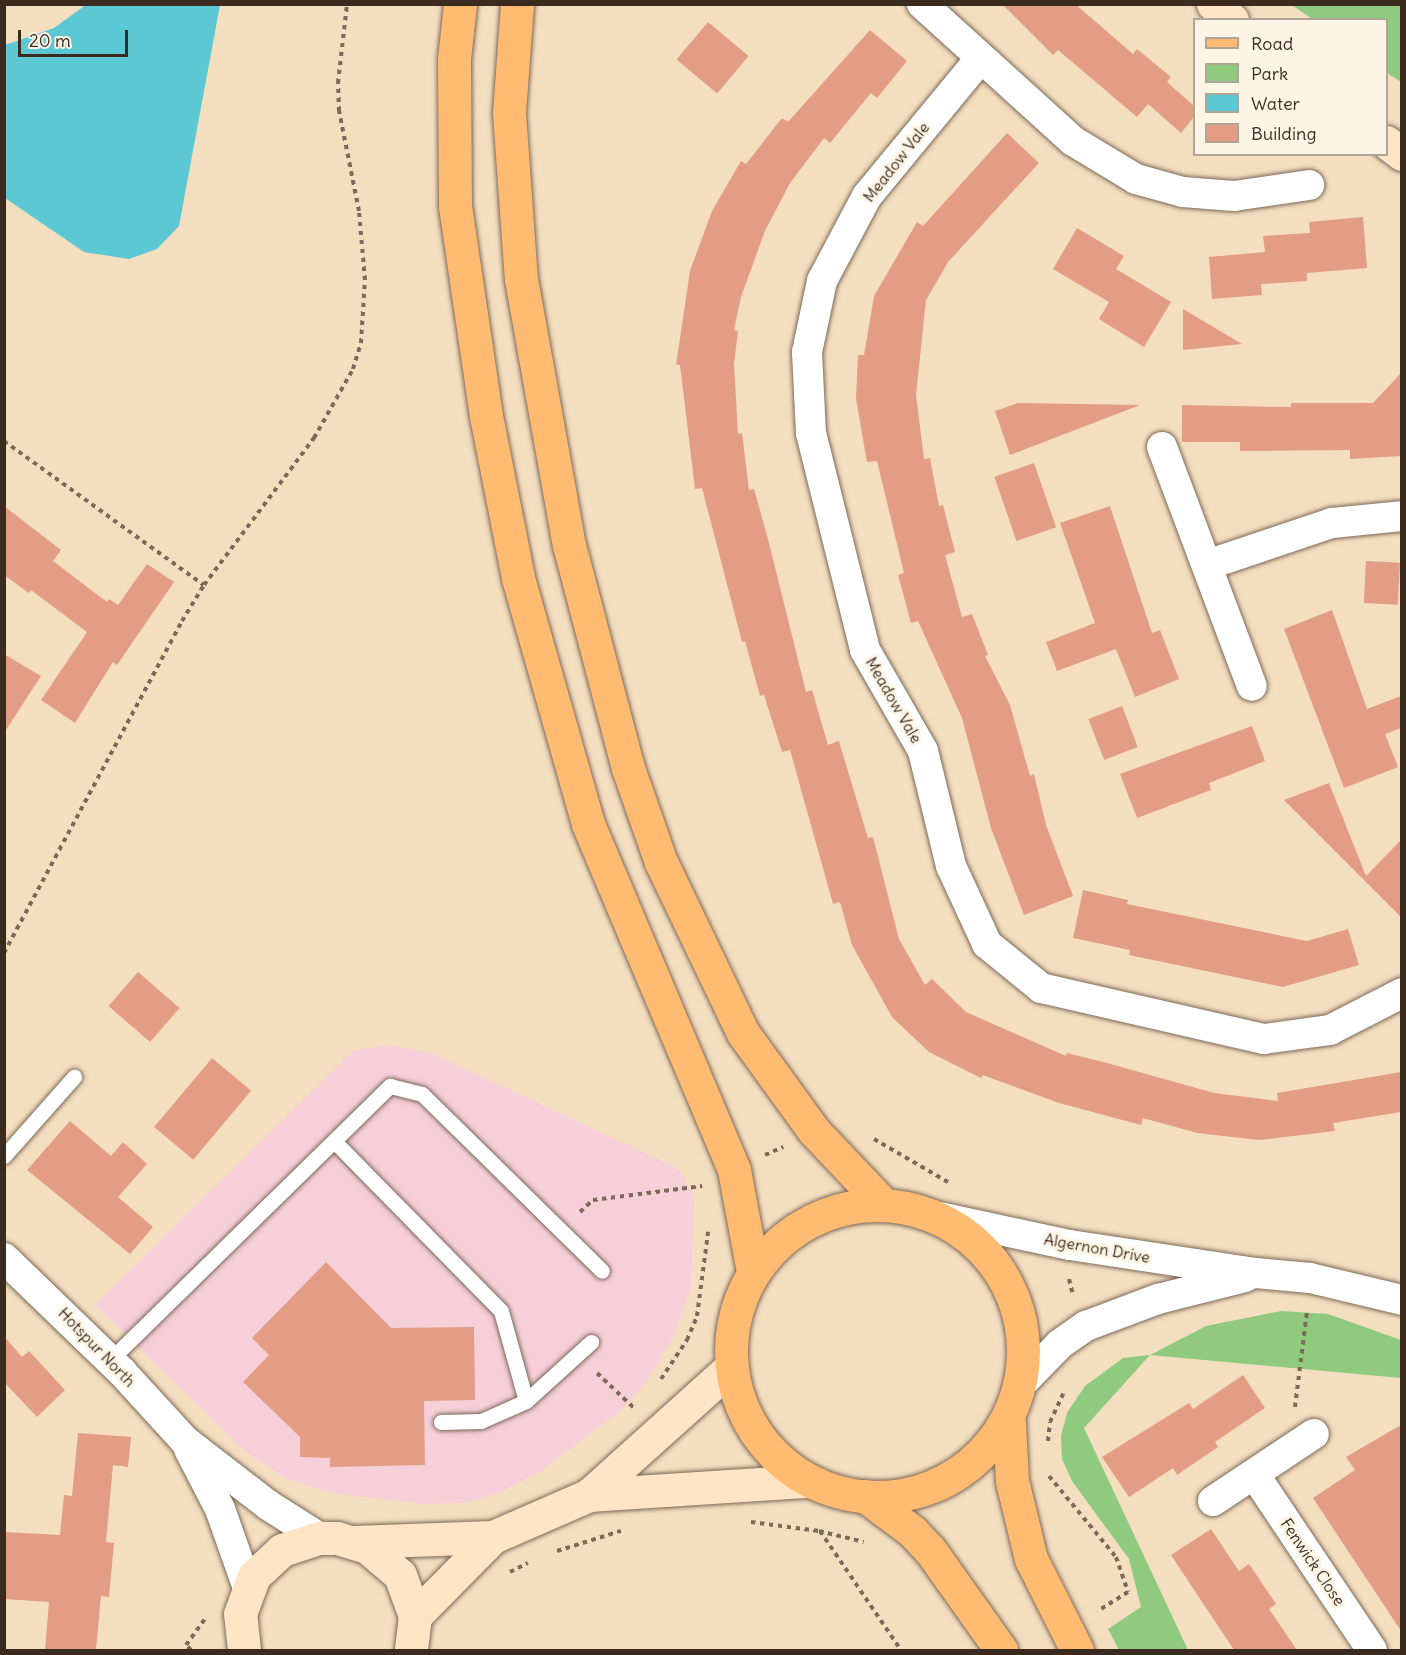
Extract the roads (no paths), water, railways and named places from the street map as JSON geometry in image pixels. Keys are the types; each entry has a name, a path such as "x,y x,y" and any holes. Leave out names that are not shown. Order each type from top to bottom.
{"main road":[{"path":"460,4 454,59 455,206 486,416 518,578 588,824 734,1170 753,1272"},
{"path":"517,4 509,113 521,279 556,484 584,608 628,768 661,862 743,1033 814,1131 882,1203"},
{"path":"1009,1422 967,1466 946,1478 897,1495 865,1496 831,1490 807,1481 785,1466 761,1441 747,1417 731,1367 733,1320 753,1272 784,1238 809,1222 837,1210 882,1203 912,1208 939,1217 964,1232 1000,1275 1021,1333 1021,1384 1009,1422 1012,1481 1022,1526 1039,1580 1071,1640"},
{"path":"865,1496 912,1531 930,1550 1001,1650"}],"street":[{"path":"922,4 1073,141 1136,179 1183,192 1234,195 1309,185"},
{"path":"1213,4 1230,18"},
{"name":"Meadow Vale","path":"980,59 867,196 822,281 807,352 811,433 865,650 923,751 951,866 987,944 1041,988 1264,1040 1330,1030 1401,993"},
{"path":"1388,144 1401,154"},
{"path":"1162,447 1252,686"},
{"path":"1207,565 1332,523 1401,516"},
{"name":"Algernon Drive","path":"939,1217 1070,1245 1256,1274 1310,1278 1401,1300"},
{"name":"Hotspur North","path":"4,1258 110,1360 185,1441 268,1505 320,1538"},
{"name":"Algernon Drive","path":"1021,1384 1060,1344 1086,1326 1158,1299 1256,1274"},
{"path":"217,1650 242,1639 248,1588 262,1566 282,1550 320,1538 354,1542 493,1537 589,1495 731,1367"},
{"path":"1213,1501 1314,1434"},
{"name":"Hotspur North","path":"185,1441 223,1517 248,1588"},
{"name":"Fenwick Close","path":"1254,1474 1372,1650"},
{"path":"589,1495 807,1481"},
{"path":"414,1640 493,1537"},
{"path":"354,1542 379,1554 400,1575 414,1640"}],"lane":[{"path":"4,1156 74,1077"},
{"path":"110,1360 390,1086 422,1094 602,1271"},
{"path":"334,1141 501,1311 526,1401"},
{"path":"441,1422 481,1421 526,1401 591,1342"}],"water":[{"path":"87,4 220,5 179,226 157,249 129,259 84,252 5,198 5,45 54,28"}]}
